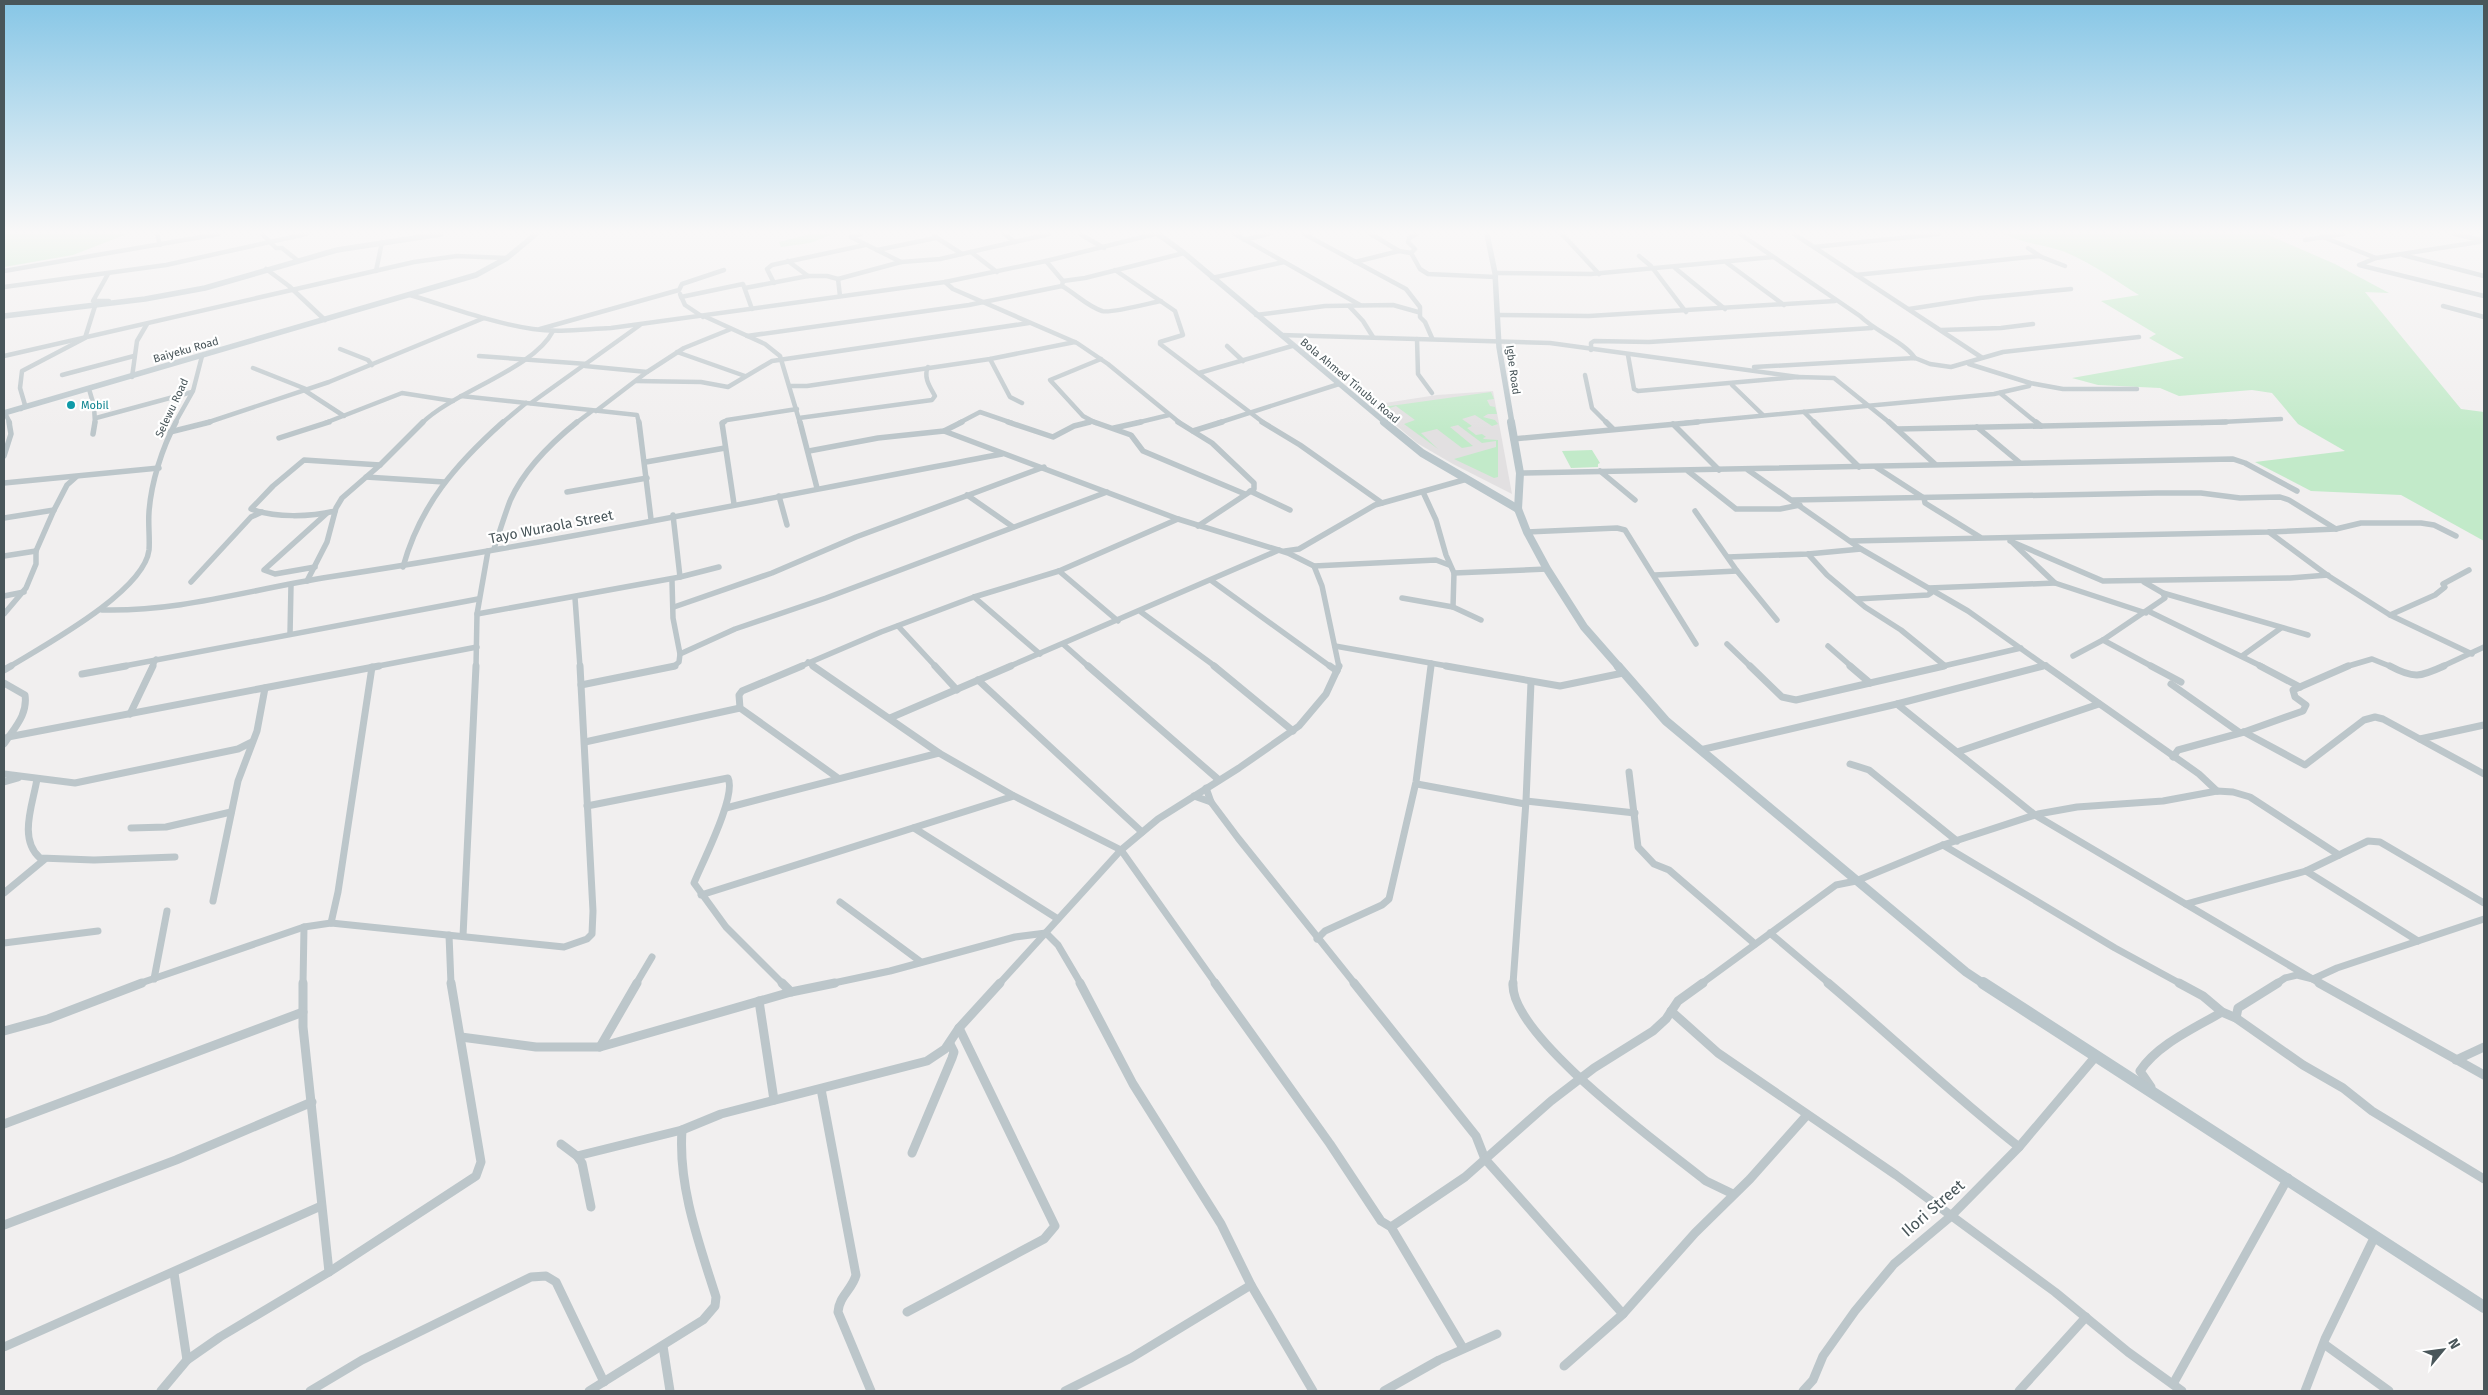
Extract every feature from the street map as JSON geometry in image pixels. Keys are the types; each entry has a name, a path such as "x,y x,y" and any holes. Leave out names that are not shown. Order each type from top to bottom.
{"main road":[{"path":"4,316 141,299"},
{"name":"Baiyeku Road","path":"4,413 396,299"},
{"name":"Bola Ahmed Tinubu Road","path":"1237,299 1422,452 1518,509"},
{"name":"Igbe Road","path":"1497,299 1499,340 1513,439 1520,473 1518,509"},
{"path":"1518,509 1527,532 1547,569 1584,627 1666,721 1966,972 2157,1096 2288,1178 2484,1307"}],"street":[{"path":"94,299 93,301 107,301 113,304"},
{"path":"4,356 253,299"},
{"path":"301,299 325,320"},
{"path":"423,299 484,318 537,330 553,331 640,325 819,299"},
{"path":"537,330 647,299"},
{"path":"682,299 685,305 704,317 766,344 782,359 809,451 817,488"},
{"path":"749,299 752,309"},
{"path":"978,299 1075,342 1101,359 1169,416 1212,444 1254,483 1256,486 1248,493 1198,526"},
{"path":"747,336 997,299"},
{"path":"1082,299 1084,302 1104,312 1161,301"},
{"path":"1158,299 1175,311 1183,335 1159,343 1250,414 1300,445 1382,503"},
{"path":"1347,299 1361,305"},
{"path":"1414,299 1421,308 1418,312"},
{"path":"1674,299 1686,312"},
{"path":"1712,299 1724,309"},
{"path":"1776,299 1784,305"},
{"path":"1832,299 1860,316 1872,328 1910,351 1915,358"},
{"path":"1893,299 1981,356"},
{"path":"1908,309 1973,299"},
{"path":"1498,315 1589,316 1686,312 1835,301"},
{"path":"1348,306 1352,302"},
{"path":"1256,315 1311,305 1380,305 1418,312"},
{"path":"21,409 25,405 21,399 19,378 22,371 85,338 95,306"},
{"path":"1348,306 1363,321 1373,337"},
{"path":"2443,306 2484,317"},
{"path":"1418,312 1432,338"},
{"path":"170,432 230,417 372,365 484,318"},
{"path":"636,381 701,382 724,388 764,364 782,359 1029,323"},
{"path":"132,376 134,356 142,328 148,324"},
{"path":"1940,330 2001,328 2034,324"},
{"path":"403,567 409,541 444,482 473,449 529,403 586,365 640,325"},
{"path":"136,327 142,328"},
{"path":"1591,350 1592,342 1594,341 1649,342 1836,332 1872,328"},
{"path":"462,936 478,599 491,550 513,495 534,465 566,430 677,352 696,342 731,329"},
{"path":"308,581 327,542 335,511 342,498 380,465 420,424 461,396 521,361 548,341 553,331"},
{"path":"1281,335 1550,343 1798,377 1834,378 1898,429 1935,464"},
{"path":"1740,368 1915,358 1950,369 1967,364 1981,356 2043,346 2139,337"},
{"path":"1418,339 1418,374 1432,393"},
{"path":"790,386 807,386 990,359 1075,342"},
{"path":"1227,346 1243,361"},
{"path":"1199,373 1292,346"},
{"path":"340,349 368,360 372,365"},
{"path":"677,352 745,376"},
{"path":"1628,355 1634,389 1636,391 1798,377"},
{"path":"62,375 134,356"},
{"name":"Selewu Road","path":"4,670 102,610 141,570 149,552 149,513 152,490 170,432 192,392 202,356"},
{"path":"479,356 647,372"},
{"path":"990,359 1010,398 1022,402"},
{"path":"1101,359 1050,380 1075,409 1092,421 1132,435"},
{"path":"1967,364 2030,383 2063,389 2137,389"},
{"path":"253,368 305,389 344,416"},
{"path":"799,418 932,400 935,398 935,392 927,380 925,369"},
{"path":"1585,375 1592,408 1612,429"},
{"path":"1513,439 2000,393 2024,388 2029,386 2030,383"},
{"path":"1193,431 1339,384"},
{"path":"1732,384 1762,415"},
{"path":"89,389 96,405 94,434"},
{"path":"96,418 192,392"},
{"path":"279,438 344,416 402,393 453,401"},
{"path":"2000,393 2040,426"},
{"path":"461,396 594,411 630,413 639,417 646,462 651,519"},
{"path":"734,504 722,423 797,409"},
{"path":"809,451 878,438 944,431 980,412 1053,437 1074,426 1092,421"},
{"path":"1804,412 1859,466"},
{"path":"4,413 12,423 12,438 4,456"},
{"path":"1110,428 1133,425 1169,416"},
{"path":"1898,429 2199,423 2281,419"},
{"path":"1672,424 1719,470"},
{"path":"1133,425 1130,431 1143,452 1290,510"},
{"path":"1977,427 2019,462"},
{"path":"944,431 1002,454 1044,467 1178,519 1300,558 1314,566 1436,560 1446,555"},
{"path":"646,462 725,448"},
{"name":"Tayo Wuraola Street","path":"102,610 134,613 308,581 403,567 1002,454"},
{"path":"335,511 326,514 262,512 252,510 251,508 304,460 380,465"},
{"path":"1520,473 1748,470 2019,462 2239,460 2297,491"},
{"path":"1875,466 1924,498 1925,503 1981,538"},
{"path":"674,607 772,573 856,537 1044,467"},
{"path":"4,483 159,468"},
{"path":"1748,470 1861,549 1968,611 2199,774 2217,790"},
{"path":"1600,471 1635,500"},
{"path":"1688,471 1736,509 1780,510 1800,505"},
{"path":"4,614 24,592 36,564 36,551 54,510 67,485 76,477"},
{"path":"366,477 444,482"},
{"path":"567,492 647,478"},
{"path":"890,718 1280,551 1298,549 1382,503 1467,479"},
{"path":"680,654 735,629 826,598 1107,492"},
{"path":"1423,492 1436,520 1449,565 1454,573 1453,607"},
{"path":"1792,500 2157,493 2201,493 2240,498 2277,496 2290,500 2336,529"},
{"path":"967,495 1013,527"},
{"path":"779,496 787,526"},
{"path":"4,518 54,510"},
{"path":"1695,511 1737,571 1777,620"},
{"path":"191,582 252,518 262,512"},
{"path":"314,567 281,574 268,573 264,570 326,514"},
{"path":"673,515 680,577"},
{"path":"740,708 739,696 746,689 808,662 974,597 1059,571 1178,519"},
{"path":"1851,541 2269,532 2336,529 2361,523 2421,523 2434,525 2456,536"},
{"path":"1527,532 1617,528 1625,530 1655,575 1696,644"},
{"path":"2269,532 2328,575 2390,615 2472,654"},
{"path":"2003,537 2103,581 2328,575"},
{"path":"2010,541 2055,583"},
{"path":"1298,549 1300,558"},
{"path":"1728,557 1808,554 1861,549"},
{"path":"4,556 36,551"},
{"path":"1808,554 1831,578 1944,664"},
{"path":"1436,560 1449,565"},
{"path":"577,1156 682,1130 721,1114 933,1060 950,1044 959,1028 1121,850 1158,818 1293,731 1326,694 1339,667 1335,646 1330,633 1322,586 1314,566"},
{"path":"477,614 575,598 651,581 672,581 680,577 720,567"},
{"path":"1454,573 1547,569"},
{"path":"2390,615 2435,595 2446,587 2443,584 2469,570"},
{"path":"1059,571 1118,621"},
{"path":"1655,575 1737,571"},
{"path":"581,686 673,667 679,662 680,654 676,643 674,607 670,591 672,581"},
{"path":"1212,581 1337,671"},
{"path":"2143,581 2163,593 2308,636"},
{"path":"1928,588 2055,583 2147,612 2242,656 2300,687"},
{"path":"290,634 291,585"},
{"path":"1857,599 1928,595 1931,594 1928,588"},
{"path":"4,596 24,592"},
{"path":"2074,656 2147,612 2166,598 2163,593"},
{"path":"974,597 1040,654"},
{"path":"4,1031 48,1019 154,979 304,927 331,923 564,947 588,939 592,934 585,742 575,598"},
{"path":"1402,598 1453,607 1481,620"},
{"path":"82,674 478,599"},
{"path":"1141,612 1210,662 1293,731"},
{"path":"898,626 957,690"},
{"path":"2242,656 2281,628"},
{"path":"2103,640 2181,682"},
{"path":"1063,644 1219,780"},
{"path":"1727,644 1774,690 1788,700 1796,700 1944,664 2021,648"},
{"path":"1335,646 1560,686 1623,673"},
{"path":"1828,646 1870,683"},
{"path":"8,737 477,647"},
{"path":"2173,757 2174,753 2178,750 2242,732 2303,711 2306,705 2292,692 2365,660 2378,661 2415,678 2484,647"},
{"path":"130,714 156,660"},
{"path":"808,662 939,754 1014,796 1121,850 1330,1144 1381,1221 1391,1228 1463,1348"},
{"path":"1317,939 1325,930 1382,905 1390,899 1408,834 1417,784 1428,712 1431,663"},
{"path":"1700,750 1897,704 2046,665"},
{"path":"331,923 338,892 372,667"},
{"path":"978,680 1039,738 1086,777 1142,832"},
{"path":"1532,682 1526,802 1512,993 1532,1029 1564,1066 1582,1078 1706,1181 1733,1194"},
{"path":"4,683 25,695 27,703 23,716 4,744"},
{"path":"2171,684 2242,732 2304,765 2368,718 2383,719 2484,774"},
{"path":"213,901 231,812 256,731 264,688"},
{"path":"1897,704 2035,815 2372,1014 2484,1075"},
{"path":"1957,752 2099,704"},
{"path":"585,742 740,708 838,778"},
{"path":"2420,739 2484,725"},
{"path":"4,774 75,782 93,780 238,749 252,742"},
{"path":"238,749 249,750"},
{"path":"726,808 838,778 885,769 939,754"},
{"path":"1850,764 1858,765 1874,774 1957,841"},
{"path":"1629,772 1638,847 1647,858 1669,870 1756,944"},
{"path":"4,782 19,777"},
{"path":"587,806 728,778 730,782 726,808 694,883 726,927 791,992"},
{"path":"37,779 28,831 29,845 33,852 44,859 94,860 175,857"},
{"path":"1417,784 1526,802 1634,813"},
{"path":"1206,788 1211,802 1317,939 1476,1136 1485,1159 1623,1314"},
{"path":"1391,1228 1465,1176 1551,1101 1613,1054 1653,1032 1678,1001 1836,885 1856,881 1943,845 2035,815 2078,807 2164,801 2217,790 2250,797 2338,855"},
{"path":"701,895 1014,796"},
{"path":"1194,796 1211,802"},
{"path":"131,828 138,831 161,828 231,812"},
{"path":"914,828 1058,919"},
{"path":"2186,904 2306,871 2368,841 2380,842 2484,903"},
{"path":"1943,845 2115,948 2202,996 2222,1012 2236,1018 2303,1065 2343,1088 2372,1111 2484,1179"},
{"path":"4,892 44,859"},
{"path":"2306,871 2418,941"},
{"path":"840,902 921,962"},
{"path":"154,979 167,911"},
{"path":"2236,1018 2238,1008 2285,978 2297,975 2313,979 2418,941 2484,920"},
{"path":"304,927 303,1012 329,1272"},
{"path":"1309,928 1325,930"},
{"path":"4,943 98,931"},
{"path":"461,1037 536,1047 600,1047 626,1042 679,1023 791,992 890,971 1015,937 1046,932"},
{"path":"1046,932 1058,945 1077,976 1104,1032 1133,1084 1221,1224 1251,1285 1313,1391"},
{"path":"1770,933 1906,1049 1969,1108 2019,1147"},
{"path":"161,1391 187,1360 220,1337 329,1272 476,1176 481,1162 450,980 449,935"},
{"path":"600,1047 652,958"},
{"path":"759,1001 774,1100"},
{"path":"1671,1010 1718,1053 1807,1116 1889,1170 1950,1217 2034,1276 2182,1391"},
{"path":"4,1124 303,1012"},
{"path":"2157,1096 2140,1071 2142,1066 2154,1055 2222,1012"},
{"path":"907,1312 1044,1239 1055,1226 959,1028"},
{"path":"912,1153 952,1058 954,1052 950,1044"},
{"path":"2456,1060 2484,1047"},
{"name":"Ilori Street","path":"1803,1391 1813,1380 1823,1356 1855,1310 1894,1264 1950,1217 2019,1147 2096,1056"},
{"path":"821,1089 856,1275 855,1280 839,1298 838,1312 872,1391"},
{"path":"4,1225 176,1160 312,1102"},
{"path":"1564,1366 1623,1314 1807,1116"},
{"path":"589,1391 704,1320 715,1306 716,1297 693,1218 681,1158 682,1130"},
{"path":"561,1144 577,1156 582,1163 591,1207"},
{"path":"2173,1384 2288,1178"},
{"path":"4,1347 322,1206"},
{"path":"2305,1391 2324,1344 2375,1236"},
{"path":"174,1273 187,1360"},
{"path":"310,1391 362,1360 482,1300 531,1278 546,1276 556,1282 604,1382"},
{"path":"1065,1391 1131,1358 1251,1285"},
{"path":"2019,1391 2086,1317"},
{"path":"1384,1391 1463,1348 1497,1334"},
{"path":"2324,1344 2389,1391"},
{"path":"663,1346 670,1391"}],"shaded area":[{"path":"1493,391 1512,494 1417,443 1372,405 1437,395"}],"green space":[{"path":"2113,299 2371,299 2461,409 2484,412 2484,541 2401,495 2311,491 2255,462 2345,451 2298,424 2272,393 2252,390 2179,396 2160,388 2098,385 2072,378 2184,358 2149,338 2156,334 2101,301"},
{"path":"1491,392 1494,399 1487,400 1490,406 1495,407 1497,414 1488,414 1483,417 1495,420 1498,424 1492,426 1475,415 1462,419 1472,426 1467,428 1476,435 1482,434 1486,437 1484,439 1498,440 1498,477 1494,478 1454,459 1496,447 1496,441 1482,443 1458,425 1450,427 1473,446 1462,448 1437,429 1421,433 1438,449 1404,424 1415,420 1396,406 1384,410 1383,407"},
{"path":"1592,450 1600,463 1598,467 1571,468 1562,451"}],"place":[{"name":"Mobil","path":"71,405"}]}
